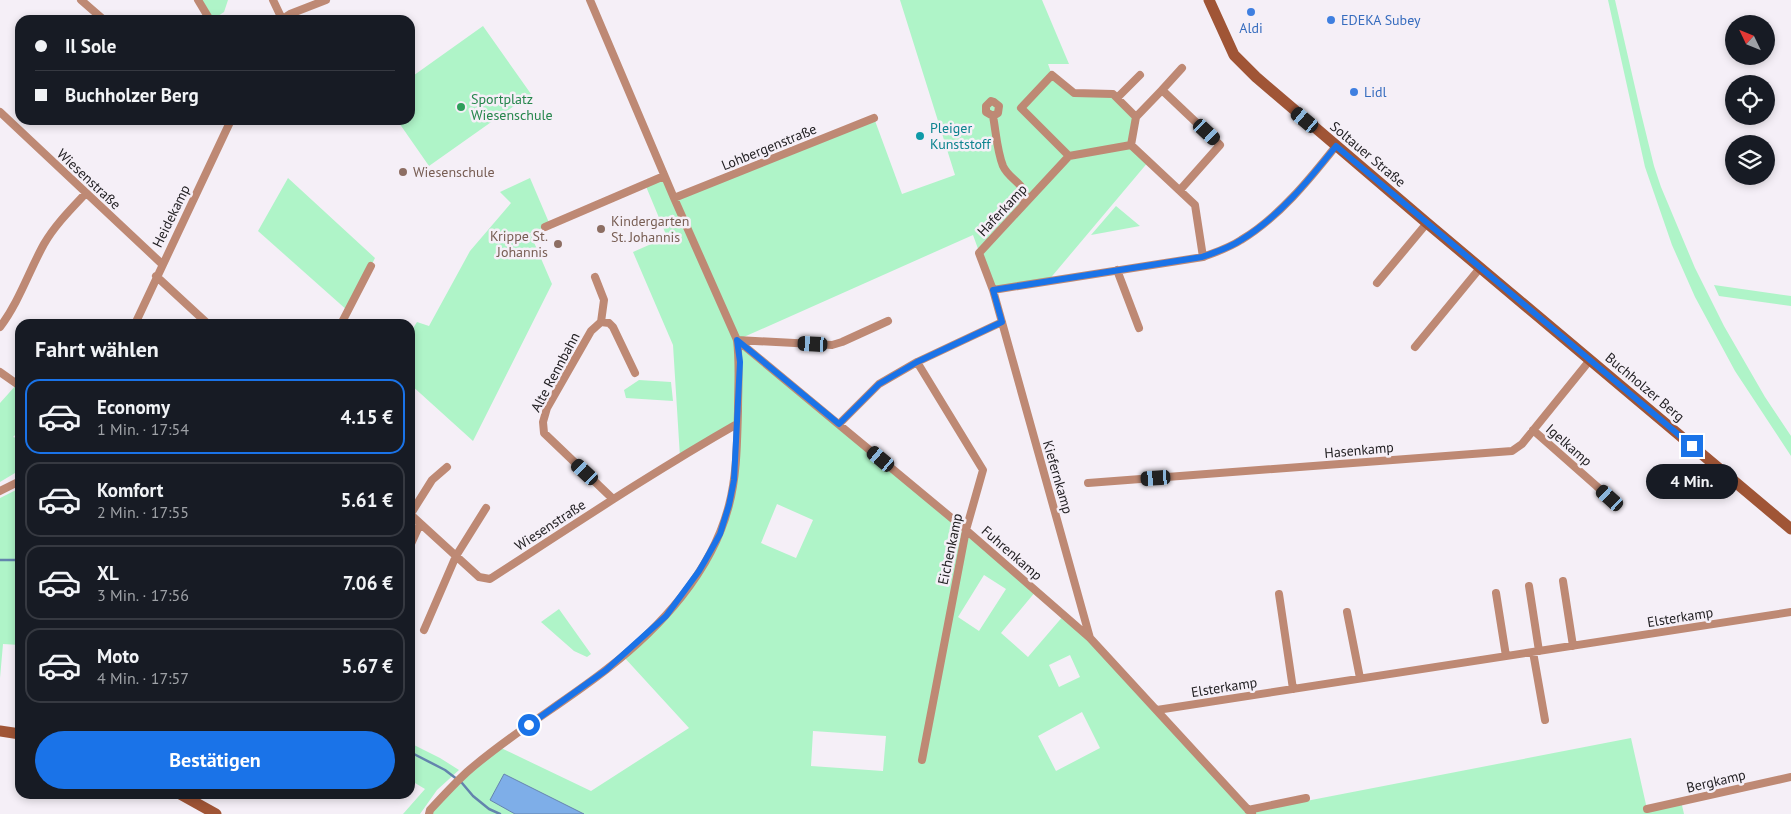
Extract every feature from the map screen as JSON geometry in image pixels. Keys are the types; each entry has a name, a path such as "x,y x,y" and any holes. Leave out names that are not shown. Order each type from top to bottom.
{"main road":[{"name":"Soltauer Straße","path":"1209,0 1229,46 1239,60 1417,215"},
{"name":"Buchholzer Berg","path":"1417,215 1791,529"},
{"path":"0,731 15,733"},
{"path":"189,799 216,814"}],"street":[{"path":"81,0 98,15"},
{"path":"198,0 207,15"},
{"path":"273,0 279,15"},
{"path":"288,15 326,0"},
{"path":"429,814 466,773 491,752 606,670 666,616 699,571 720,534 734,480 740,362 737,340 664,176 590,0"},
{"path":"1131,145 1136,118 1182,68"},
{"path":"1117,98 1140,74"},
{"path":"1131,145 1069,156 1021,108 1052,75 1074,93 1113,94 1136,118"},
{"path":"1162,90 1220,145 1180,190"},
{"name":"Wiesenstraße","path":"0,112 162,264"},
{"path":"993,116 1003,165 1006,172 1020,185 1025,195 1022,207"},
{"name":"Lohbergenstraße","path":"674,198 874,118"},
{"name":"Heidekamp","path":"137,319 228,125"},
{"path":"1131,145 1195,205 1202,257"},
{"path":"993,290 1202,257 1240,241 1260,228 1282,208 1336,146"},
{"name":"Haferkamp","path":"993,290 979,253 1069,156"},
{"path":"545,227 664,176"},
{"path":"0,327 8,316 44,244 59,223 86,193"},
{"path":"1377,283 1427,224"},
{"path":"344,319 371,266"},
{"path":"1415,347 1480,268"},
{"path":"1118,270 1139,328"},
{"path":"156,276 203,319"},
{"path":"595,277 604,300 600,322 609,323 613,326 635,373"},
{"name":"Kiefernkamp","path":"993,290 1090,638"},
{"path":"737,340 832,345 888,321"},
{"name":"Alte Rennbahn","path":"600,322 591,331 547,408 543,427 544,433 613,499"},
{"path":"839,424 879,384 917,362 1002,322"},
{"name":"Fuhrenkamp","path":"737,340 966,530 1090,638 1250,812 1306,798"},
{"name":"Hasenkamp","path":"1088,483 1512,451 1522,444 1590,360"},
{"name":"Eichenkamp","path":"917,362 983,470 966,530 922,760"},
{"path":"0,372 15,383"},
{"name":"Wiesenstraße","path":"415,520 479,577 490,579 613,499 737,424"},
{"name":"Igelkamp","path":"1533,430 1610,498"},
{"name":"Wiesenstraße","path":"415,507 432,480 447,467"},
{"path":"0,492 15,484"},
{"path":"424,630 456,556 486,508"},
{"path":"415,535 420,524"},
{"path":"1563,581 1573,646"},
{"path":"1529,586 1545,720"},
{"path":"1496,593 1506,656"},
{"path":"1279,594 1294,689"},
{"path":"1347,612 1360,678"},
{"name":"Elsterkamp","path":"1157,710 1791,612"},
{"name":"Bergkamp","path":"1647,809 1791,777"}],"green space":[{"path":"200,0 228,0 224,12 220,15 209,15"},
{"path":"900,0 1042,0 1069,64 1048,64 1052,75 1075,93 1113,94 1136,117 1131,145 1149,161 1048,281 993,290 973,235 737,340 1036,591 1001,633 1028,657 1064,615 1250,812 1631,738 1647,809 1681,801 1684,814 584,814 504,774 490,800 515,814 429,814 430,810 499,747 591,791 689,728 623,656 667,616 699,571 729,505 737,425 680,457 673,345 633,252 667,237 645,184 664,176 673,198 874,118 902,194 955,175","holes":["777,504 813,520 796,558 761,543","984,575 1006,589 979,631 958,617","1070,655 1080,677 1059,687 1049,665","1082,712 1100,748 1056,771 1038,736","813,731 886,736 883,771 811,766"]},
{"path":"1608,0 1615,0 1654,166 1661,187 1695,268 1724,326 1765,397 1791,436 1791,456 1735,371 1695,297 1672,245 1645,167"},
{"name":"Sportplatz Wiesenschule","path":"483,26 531,94 429,166 400,125 415,125 415,74"},
{"path":"288,178 375,258 348,311 258,231"},
{"path":"530,178 550,225 530,233 552,284 473,441 415,389 415,325 417,322 429,326 470,251 511,203 500,192"},
{"path":"1116,206 1140,226 1091,235"},
{"path":"1714,285 1791,296 1791,306 1719,296"},
{"path":"639,380 671,382 673,401 626,398 624,390"},
{"path":"15,386 15,435 13,437 15,438 15,473 0,482 0,403"},
{"path":"15,490 15,645 3,644 0,678 0,498"},
{"path":"559,609 591,654 587,657 574,651 541,622"},
{"path":"415,746 459,770 437,790 420,814 403,814 425,789 415,783"}],"water":[{"path":"504,774 584,814 515,814 490,800"}],"waterway":[{"path":"0,560 15,560"},
{"path":"415,755 445,770 462,783 473,796 489,809 500,814"}],"place":[{"name":"Aldi","path":"1251,12"},
{"name":"EDEKA Subey","path":"1331,20"},
{"name":"Lidl","path":"1354,92"},
{"name":"Sportplatz Wiesenschule","path":"461,107"},
{"name":"Pleiger Kunststoff","path":"920,136"},
{"name":"Wiesenschule","path":"403,172"},
{"name":"Kindergarten St. Johannis","path":"601,229"},
{"name":"Krippe St. Johannis","path":"558,244"}],"route":[{"path":"529,725 606,670 666,616 699,571 720,534 734,480 740,362 737,340 839,424 879,384 917,362 1002,322 993,290 1202,257 1222,250 1260,228 1282,208 1336,146 1692,446"}]}
